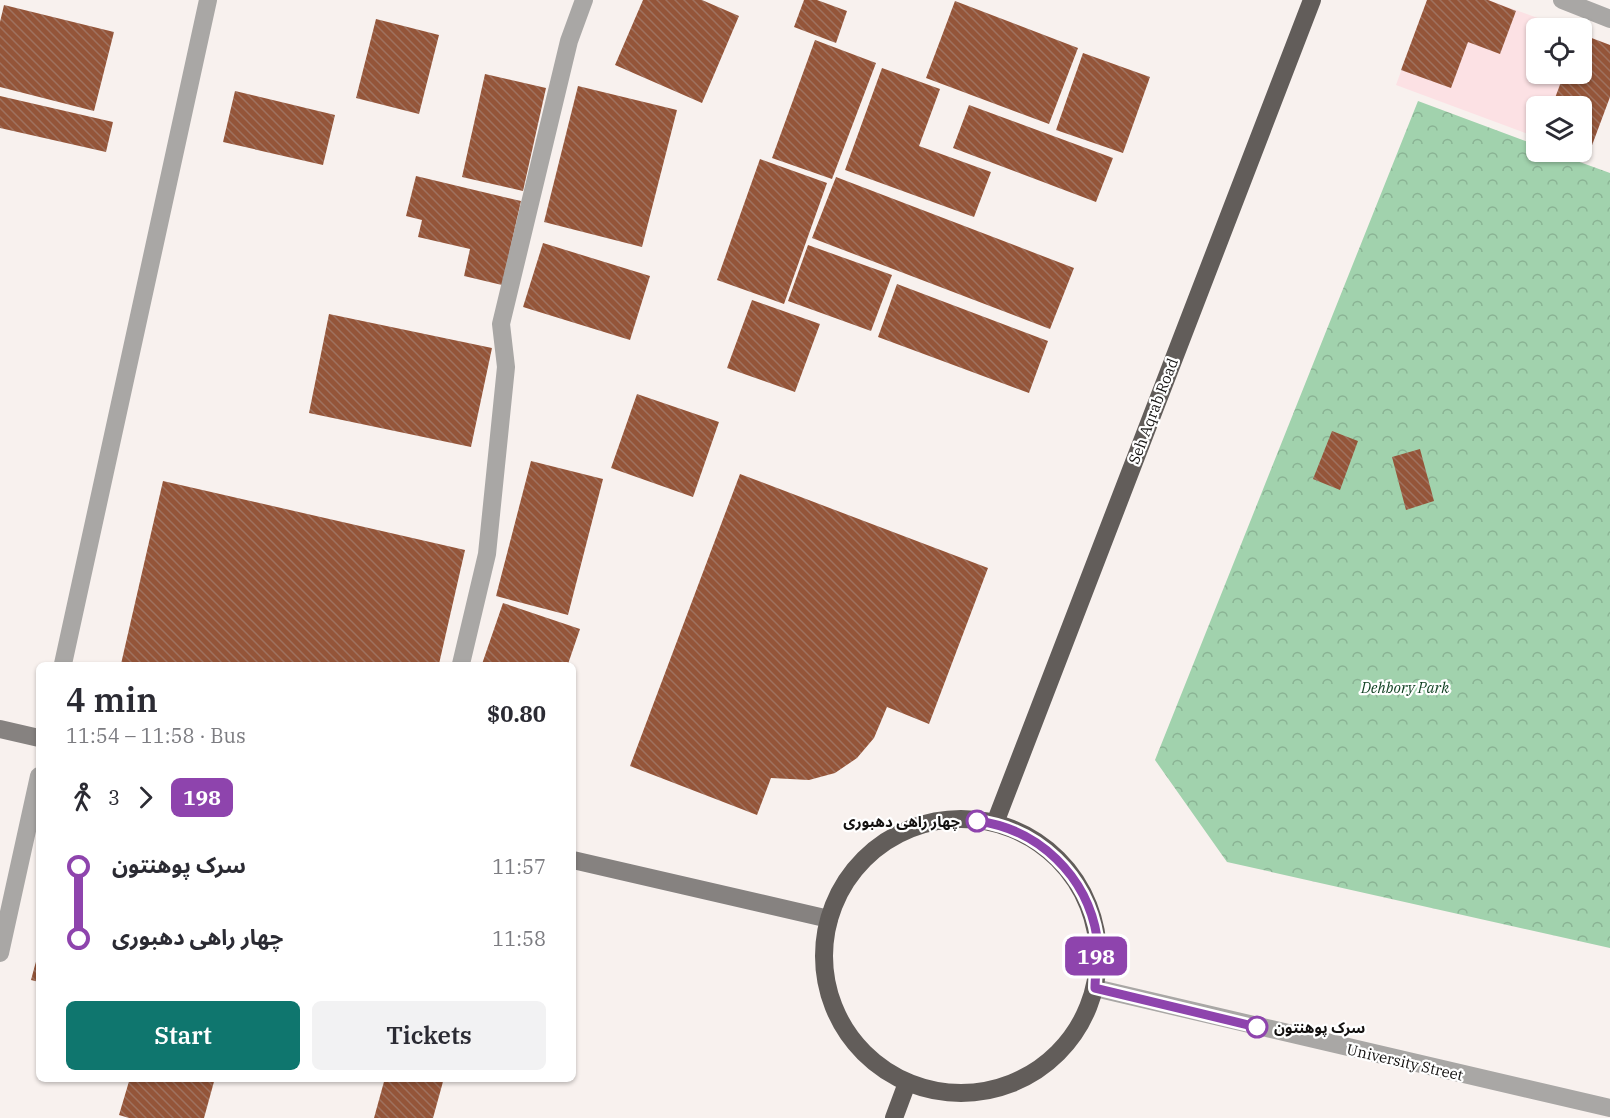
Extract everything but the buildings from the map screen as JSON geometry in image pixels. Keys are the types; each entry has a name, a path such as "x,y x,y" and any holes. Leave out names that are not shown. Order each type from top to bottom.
{"highway":[{"name":"Seh Aqrab Road","path":"995,823 1312,0"},
{"path":"960,819 995,823 1030,837 1060,860 1082,890 1097,938 1095,988 1080,1025 1055,1056 1023,1079 985,1092 945,1093 907,1083 873,1063 847,1034 830,998 824,958 829,919 843,887 864,858 892,837 925,823 960,819"},
{"path":"894,1118 907,1083"}],"main road":[{"path":"0,729 36,737"},
{"path":"576,861 829,919"}],"street":[{"path":"63,662 208,0"},
{"path":"461,662 487,554 506,367 501,324 568,41 584,0"},
{"path":"1562,0 1610,19"},
{"path":"0,953 36,790"},
{"name":"University Street","path":"1095,988 1610,1108"}],"shaded area":[{"path":"1427,0 1488,0 1538,18 1526,18 1526,84 1592,84 1592,38 1610,45 1610,97 1592,145 1592,96 1526,96 1526,133 1396,85"}],"green space":[{"name":"Dehbory Park","path":"1418,101 1526,141 1526,162 1580,162 1610,173 1610,948 1227,862 1155,760"}],"bus line":[{"name":"198","path":"977,821 995,823 1030,837 1060,860 1082,890 1097,938 1095,988 1257,1027"}],"place":[{"name":"چهار راهی دهبوری","path":"977,821"},
{"name":"سرک پوهنتون","path":"1257,1027"}]}
